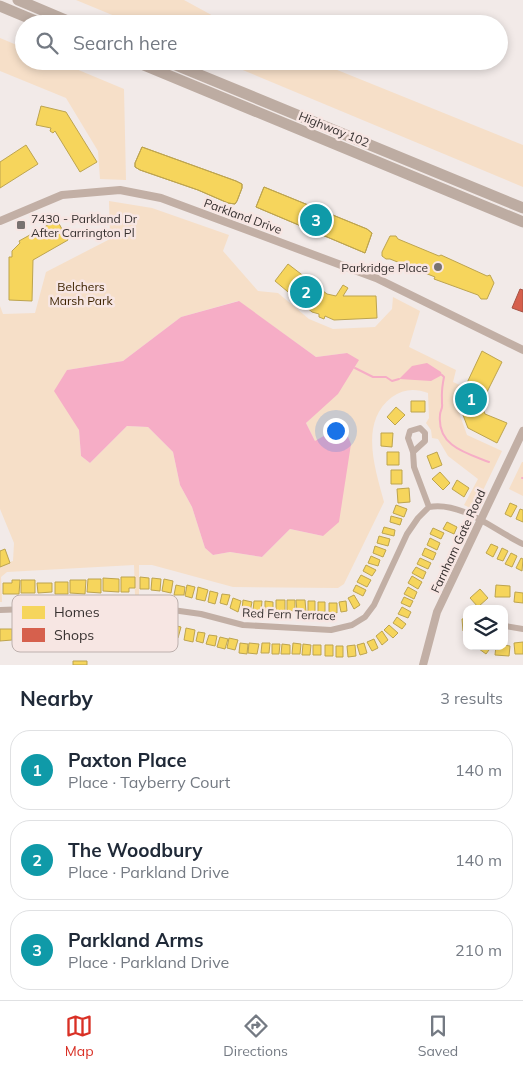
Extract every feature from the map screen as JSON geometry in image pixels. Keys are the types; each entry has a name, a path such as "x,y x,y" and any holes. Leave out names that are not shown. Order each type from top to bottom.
{"highway":[{"path":"18,0 54,15"},
{"path":"0,6 22,15"},
{"name":"Highway 102","path":"156,70 523,222"},
{"name":"Highway 102","path":"188,70 523,208"}],"street":[{"name":"Parkland Drive","path":"0,222 62,195 120,190 161,198 376,278 523,350"},
{"name":"Farnham Gate Road","path":"423,665 437,612 479,520 523,432"},
{"path":"413,452 418,482 429,507 449,507 479,520 523,544"},
{"name":"Red Fern Terrace","path":"178,611 250,626 331,630 352,625 365,617 374,606 407,534 418,518 429,507"},
{"path":"508,627 523,629"}],"green space":[{"path":"76,0 184,0 212,15 112,15"},
{"path":"0,38 15,44 15,70 79,70 124,89 126,180 100,179 98,151 66,98 0,71"},
{"path":"243,70 337,70 523,145 523,187"},
{"name":"Belchers Marsh Park","path":"109,201 152,208 229,235 223,251 258,291 278,293 309,319 333,329 375,327 392,309 393,297 420,311 409,347 456,370 453,382 462,386 456,404 467,435 502,451 475,507 470,508 464,505 478,479 448,456 438,439 432,438 431,430 426,423 429,418 428,393 418,390 405,391 392,397 382,407 376,419 372,446 384,502 344,584 338,588 233,587 152,565 139,565 139,595 135,595 134,565 7,572 1,577 2,602 0,602 0,565 13,561 14,543 0,509 0,306 3,314 35,313 46,272 110,239","holes":["238,301 316,357 347,353 319,410 306,423 315,441 323,536 290,529 262,557 230,552 213,555 205,548 192,507 180,485 173,452 148,427 127,426 90,463 81,456 79,430 67,370 123,361 181,317"]},
{"path":"523,462 523,496 509,489"}],"shaded area":[{"path":"239,301 316,357 347,353 359,360 338,394 306,423 315,441 343,425 351,444 339,522 323,536 290,529 262,557 230,552 213,555 205,548 192,507 180,485 173,452 148,427 127,426 90,463 81,456 79,430 54,391 67,370 123,361 181,317"},
{"path":"427,363 441,372 442,375 431,381 399,379 412,366"}],"building: Homes":[{"path":"41,106 66,112 97,162 80,172 55,131 53,133 50,131 51,128 36,125"},
{"path":"26,145 38,164 0,188 0,162"},
{"path":"142,147 242,184 237,201 235,204 228,203 198,190 140,170 135,167 135,163"},
{"path":"142,147 242,184 237,201 235,204 228,203 198,190 140,170 135,167 135,163"},
{"path":"264,187 367,229 372,233 365,253 256,207"},
{"path":"264,187 367,229 372,233 365,253 256,207"},
{"path":"57,220 68,240 33,260 32,301 9,300 9,257 12,257 12,251 20,243 19,241"},
{"name":"Parkridge Place","path":"390,236 396,236 398,239 439,256 441,255 487,276 490,275 494,283 487,299 481,299 478,295 386,259 382,256 382,252"},
{"path":"288,264 327,294 336,296 343,285 348,288 343,296 376,296 377,318 334,320 325,316 324,319 319,317 319,314 312,312 275,281"},
{"path":"482,351 502,362 480,402 485,414 507,423 497,443 468,428 458,402"},
{"path":"411,401 425,401 425,412 411,412"},
{"path":"396,407 405,415 395,425 387,417"},
{"path":"381,433 393,433 392,447 381,446"},
{"path":"387,452 399,452 399,465 387,465"},
{"path":"437,452 442,465 432,469 427,456"},
{"path":"391,470 402,470 402,484 391,484"},
{"path":"440,472 450,483 443,490 432,479"},
{"path":"457,480 469,488 464,497 452,489"},
{"path":"409,488 410,502 398,503 397,489"},
{"path":"510,503 517,506 511,517 505,514"},
{"path":"396,505 407,509 404,517 393,513"},
{"path":"520,509 523,510 523,522 516,519"},
{"path":"391,516 402,519 400,525 390,522"},
{"path":"447,522 457,527 454,534 443,529"},
{"path":"384,527 395,530 394,536 382,533"},
{"path":"433,528 444,533 441,539 430,534"},
{"path":"379,536 390,539 388,546 377,543"},
{"path":"430,538 440,543 437,550 427,545"},
{"path":"491,544 498,547 493,557 486,553"},
{"path":"375,546 386,550 383,557 373,553"},
{"path":"425,548 436,553 433,560 422,555"},
{"path":"502,548 508,551 503,561 497,559"},
{"path":"5,549 10,563 0,567 0,551"},
{"path":"511,553 517,556 512,567 505,564"},
{"path":"371,556 380,560 378,566 368,563"},
{"path":"420,558 431,563 428,569 417,564"},
{"path":"521,558 523,559 522,571 516,568"},
{"path":"366,565 376,570 372,576 363,571"},
{"path":"416,567 426,572 423,579 412,573"},
{"path":"361,575 371,580 367,587 357,582"},
{"path":"412,576 422,582 418,589 408,583"},
{"path":"121,577 135,577 135,588 129,588 129,592 121,592"},
{"path":"140,577 149,578 149,589 140,589"},
{"path":"103,578 119,579 119,592 103,591"},
{"path":"152,578 161,579 160,591 151,590"},
{"path":"88,579 101,579 101,593 87,592"},
{"path":"164,579 173,581 171,593 162,591"},
{"path":"12,580 20,580 19,594 3,594 3,583 12,583"},
{"path":"21,580 35,580 35,593 21,593"},
{"path":"70,580 86,580 85,594 70,593"},
{"path":"55,582 68,582 68,594 55,594"},
{"path":"37,583 52,583 52,592 38,593"},
{"path":"176,585 185,587 184,595 174,595"},
{"path":"187,585 195,587 192,598 185,596"},
{"path":"356,585 366,590 363,596 353,591"},
{"path":"496,585 510,586 510,597 495,597"},
{"path":"198,587 208,590 205,601 196,599"},
{"path":"408,587 417,592 414,599 404,594"},
{"path":"480,589 488,598 480,605 476,605 470,598"},
{"path":"210,591 218,593 215,604 208,602"},
{"path":"515,592 523,593 523,603 514,602"},
{"path":"222,594 230,595 227,605 220,603"},
{"path":"354,595 360,605 354,609 348,598"},
{"path":"404,597 413,601 410,607 401,603"},
{"path":"233,598 241,601 238,612 230,608"},
{"path":"243,600 252,602 250,612 242,610"},
{"path":"276,600 285,600 285,611 276,611"},
{"path":"287,600 295,600 295,611 287,611"},
{"path":"296,600 305,600 306,612 297,612"},
{"path":"254,601 262,601 261,612 253,611"},
{"path":"265,601 273,602 273,612 265,611"},
{"path":"308,601 315,601 315,612 308,612"},
{"path":"346,601 347,611 341,612 339,602"},
{"path":"318,602 325,602 325,612 318,612"},
{"path":"329,603 337,603 337,613 329,613"},
{"path":"402,607 411,612 408,618 398,614"},
{"path":"397,617 406,624 402,629 393,623"},
{"path":"389,625 398,633 393,638 384,630"},
{"path":"178,626 181,627 178,638"},
{"path":"186,628 195,630 193,642 184,640"},
{"path":"0,629 12,629 12,640 0,641"},
{"path":"382,631 388,640 382,645 376,636"},
{"path":"198,632 205,633 203,643 196,641"},
{"path":"209,635 217,636 215,646 206,644"},
{"path":"220,637 228,639 225,649 217,647"},
{"path":"229,638 238,640 235,650 227,648"},
{"path":"374,639 378,648 372,651 367,642"},
{"path":"523,642 523,654 515,654 514,643"},
{"path":"240,643 248,644 247,654 239,653"},
{"path":"249,643 259,644 257,654 248,653"},
{"path":"262,643 270,643 269,653 261,653"},
{"path":"293,643 301,644 300,654 292,654"},
{"path":"364,643 367,653 360,655 357,645"},
{"path":"272,644 280,644 279,654 272,654"},
{"path":"282,644 290,645 290,654 281,654"},
{"path":"303,644 311,645 310,655 302,655"},
{"path":"313,645 321,645 321,655 313,655"},
{"path":"325,645 333,645 333,656 325,656"},
{"path":"355,645 356,656 348,657 347,646"},
{"path":"336,646 343,646 343,657 336,657"},
{"path":"508,646 510,646 509,656 495,655 496,650 508,650"},
{"path":"480,650 489,650 486,654"},
{"path":"73,661 87,661 87,665 73,665"}],"building: Shops":[{"path":"520,289 523,290 523,312 512,308"}],"waterway":[{"path":"355,368 373,377 386,377 392,381 399,379"},
{"path":"442,375 444,377 440,426 443,434 455,447 489,462"}],"place":[{"name":"Parkland Arms","path":"316,220"},
{"name":"7430 - Parkland Dr After Carrington Pl","path":"21,225"},
{"name":"Parkridge Place","path":"438,267"},
{"name":"The Woodbury","path":"306,292"},
{"name":"Paxton Place","path":"471,399"}]}
